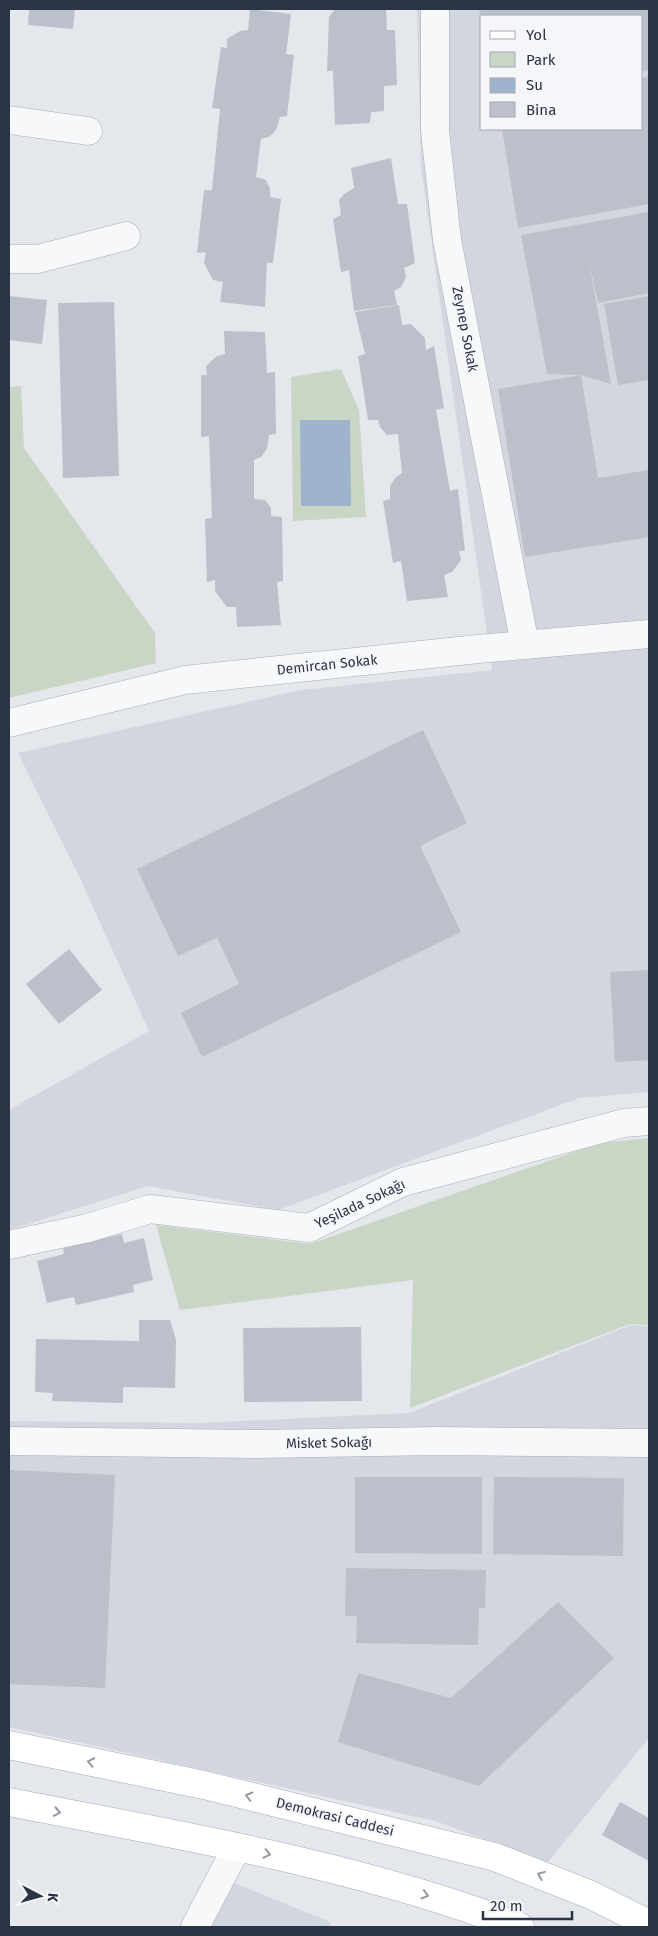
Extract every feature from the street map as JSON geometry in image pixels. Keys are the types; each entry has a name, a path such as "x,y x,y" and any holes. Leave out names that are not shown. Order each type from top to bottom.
{"main road":[{"name":"Demokrasi Caddesi","path":"9,1745 204,1785 494,1857 591,1895 649,1924"},
{"path":"9,1802 237,1847 347,1872 476,1911 520,1927"}],"street":[{"name":"Zeynep Sokak","path":"436,9 435,131 448,240 525,645"},
{"path":"9,120 88,131"},
{"path":"9,259 38,259 126,236"},
{"name":"Demircan Sokak","path":"9,723 185,680 649,634"},
{"name":"Yeşilada Sokağı","path":"9,1245 88,1228 150,1209 309,1228 403,1182 624,1123 649,1121"},
{"name":"Misket Sokağı","path":"9,1442 257,1444 438,1441 649,1443"},
{"path":"196,1927 237,1847"}],"shaded area":[{"path":"417,9 649,9 649,1092 579,1098 278,1210 148,1186 9,1230 9,1110 149,1031 79,876 18,753 301,690 492,670 421,167"},
{"path":"631,1325 649,1326 649,1738 548,1862 435,1821 9,1727 9,1421 200,1423 409,1413"},
{"path":"217,1876 330,1922 331,1927 191,1927"}],"green space":[{"path":"341,369 359,410 366,517 293,521 291,377"},
{"path":"21,386 24,448 155,633 156,663 9,698 9,387"},
{"path":"649,1138 649,1325 630,1324 410,1408 413,1280 180,1310 156,1225 310,1244 600,1143"}],"water":[{"path":"300,420 350,420 351,506 301,506"}],"building":[{"path":"29,9 75,9 73,29 28,25"},
{"path":"250,9 291,14 286,54 294,55 287,116 280,117 276,130 269,137 261,139 256,177 266,180 270,189 270,197 281,199 273,263 267,263 265,307 220,302 223,282 213,280 204,263 206,252 197,253 204,190 212,190 220,109 212,108 221,47 227,48 227,39 240,31 248,30"},
{"path":"335,9 386,9 387,30 395,30 397,85 384,86 384,111 371,112 370,123 335,125 333,71 327,71 329,17"},
{"path":"479,9 649,9 649,70 643,71 643,15 481,15"},
{"path":"649,76 649,204 518,228 502,130 643,130 643,78"},
{"path":"391,158 398,204 407,204 415,263 404,268 406,277 401,287 394,291 397,305 354,311 349,270 341,272 333,219 341,215 339,200 344,194 354,188 351,168"},
{"path":"649,212 649,293 598,303 588,256 611,384 581,375 547,374 521,235"},
{"path":"9,296 47,300 42,344 9,340"},
{"path":"649,296 649,380 618,385 604,304"},
{"path":"114,302 119,476 63,478 58,303"},
{"path":"399,305 402,325 411,324 425,338 426,350 434,346 444,408 436,410 450,491 458,489 465,551 459,551 461,560 452,572 444,575 448,597 407,601 401,561 393,563 383,501 390,499 390,486 396,477 402,473 398,434 387,435 380,427 378,420 368,420 358,356 365,354 355,312"},
{"path":"224,331 265,332 267,373 275,372 276,434 269,435 267,449 261,457 254,460 254,499 265,500 271,508 271,516 282,517 283,581 277,582 281,625 237,627 236,607 227,607 215,591 215,580 207,582 205,519 212,518 209,436 201,437 201,375 207,375 206,366 217,356 225,354"},
{"path":"581,375 598,478 649,470 649,537 525,557 498,389"},
{"path":"423,730 467,823 420,846 461,932 202,1057 181,1013 239,984 217,938 178,956 137,869"},
{"path":"69,949 102,990 59,1024 26,984"},
{"path":"649,970 649,1060 615,1062 610,972"},
{"path":"122,1234 124,1243 144,1238 153,1280 133,1285 134,1292 76,1305 74,1297 47,1303 37,1261 64,1254 63,1247"},
{"path":"139,1320 170,1320 176,1340 175,1388 123,1387 123,1403 52,1401 53,1393 35,1392 36,1339 139,1341"},
{"path":"361,1327 362,1401 244,1402 243,1328"},
{"path":"9,1470 115,1475 105,1688 9,1684"},
{"path":"355,1477 482,1477 482,1554 355,1553"},
{"path":"494,1477 624,1478 623,1556 493,1554"},
{"path":"346,1568 486,1570 485,1608 479,1608 478,1645 356,1643 357,1616 345,1616"},
{"path":"558,1602 614,1658 479,1786 338,1742 358,1673 451,1698"},
{"path":"620,1802 649,1818 649,1861 602,1835"}]}
